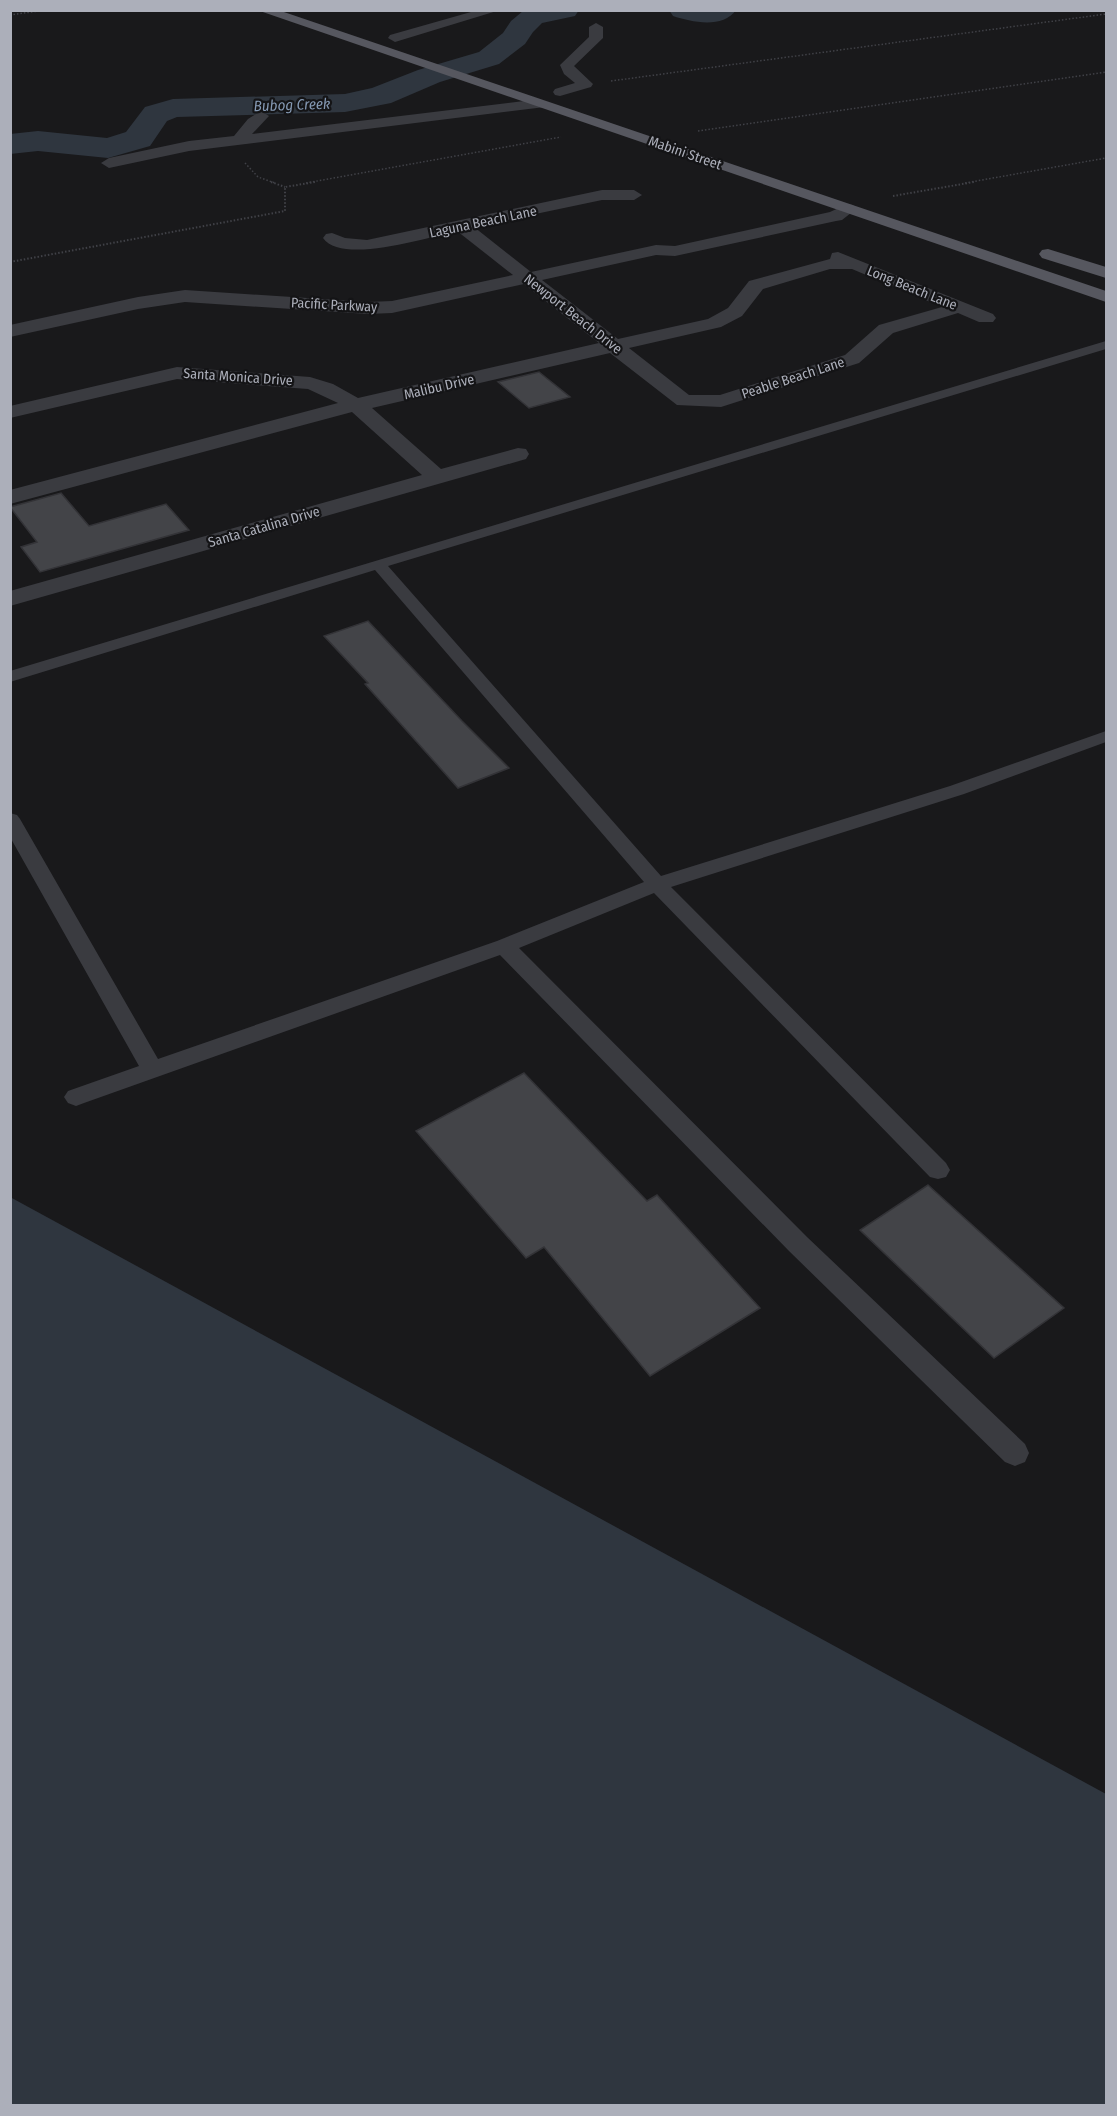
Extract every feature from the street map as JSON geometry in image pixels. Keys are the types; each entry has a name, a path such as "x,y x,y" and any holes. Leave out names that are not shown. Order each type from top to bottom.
{"main road":[{"name":"Mabini Street","path":"262,10 1107,297"},
{"path":"391,36 417,45"},
{"path":"554,90 584,92"},
{"path":"844,186 843,194 847,208 908,212"},
{"path":"1029,247 1107,273"}],"street":[{"path":"391,36 463,10"},
{"path":"391,36 494,10"},
{"path":"584,92 567,65 596,38 596,27"},
{"path":"109,163 189,146 540,104"},
{"path":"238,140 261,116"},
{"name":"Laguna Beach Lane","path":"332,238 341,243 367,245 463,227 602,195 634,195"},
{"name":"Pacific Parkway","path":"656,250 666,243 796,208 847,208"},
{"name":"Pacific Parkway","path":"10,331 138,303 185,296 381,308 656,250 675,251 836,216 847,208"},
{"path":"760,218 778,228"},
{"name":"Newport Beach Drive","path":"463,227 684,401"},
{"name":"Long Beach Lane","path":"846,261 986,318"},
{"name":"Malibu Drive","path":"10,497 356,405 616,347 725,318 735,312 756,285 846,261"},
{"name":"Peable Beach Lane","path":"684,401 721,401 826,369 852,359 886,329 950,311 952,307 948,302"},
{"name":"Santa Monica Drive","path":"18,410 177,373 310,382 322,385 356,405 437,477"},
{"path":"10,389 18,410"},
{"name":"Santa Catalina Drive","path":"10,599 519,454"}],"lane":[{"path":"10,677 1107,345"},
{"path":"378,564 657,884 938,1170"},
{"path":"76,1097 504,945 657,884 957,790 1107,736"},
{"path":"10,819 152,1069"},
{"path":"504,945 798,1244 1015,1454"}],"path":[{"path":"10,15 46,10"},
{"path":"584,92 1107,14"},
{"path":"695,131 1107,72"},
{"path":"238,140 239,157 258,177 285,187 612,128"},
{"path":"892,196 1107,158"},
{"path":"10,262 285,211 285,187"}],"shaded area":[{"path":"10,1197 1106,1794 1106,2105 11,2105"}],"building":[{"path":"539,372 570,397 529,408 498,382"},
{"path":"61,493 89,526 166,504 189,530 40,572 21,547 37,542 10,507"},
{"path":"368,621 509,768 458,788 365,684 368,683 324,636"},
{"path":"524,1073 647,1201 657,1195 760,1308 650,1376 544,1247 526,1258 416,1131"},
{"path":"928,1185 1064,1308 994,1358 860,1230"}],"waterway":[{"name":"Bubog Creek","path":"10,144 38,141 108,148 138,139 156,114 173,108 345,103 380,96 429,76 489,58 515,38 521,27 533,17 565,10"},
{"name":"Bubog Creek","path":"683,10 702,14 722,10"}]}
